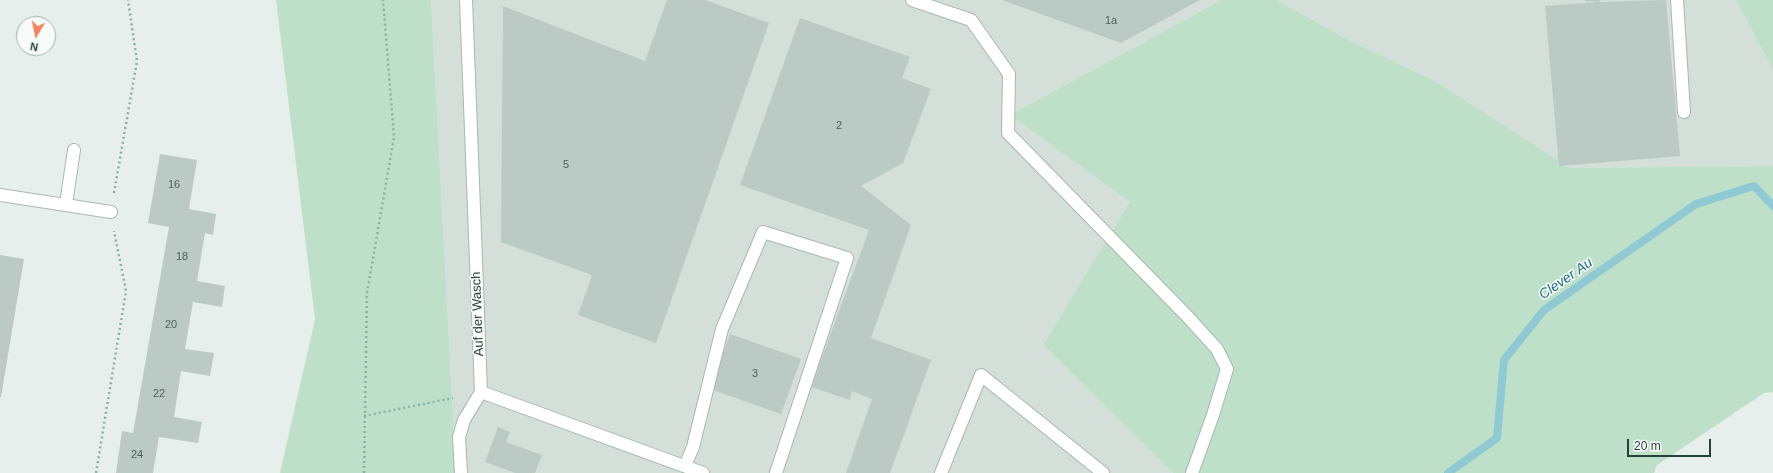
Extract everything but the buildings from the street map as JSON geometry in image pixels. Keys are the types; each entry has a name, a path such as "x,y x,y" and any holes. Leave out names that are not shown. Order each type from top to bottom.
{"street":[{"name":"Auf der Wasch","path":"466,0 481,392"},
{"path":"912,0 971,20 1009,74 1008,133 1192,322 1217,350 1227,369 1213,415 1192,473"},
{"path":"1677,0 1684,112"},
{"path":"66,204 74,150"},
{"path":"0,195 110,212"},
{"path":"685,466 693,447 722,329 763,232 847,258 776,473"},
{"path":"941,473 981,375 1103,473"},
{"path":"461,473 459,437 464,420 481,392 703,473"}],"path":[{"path":"96,473 126,291 110,212 137,62 128,0"},
{"path":"364,473 367,293 394,137 383,0"},
{"path":"364,416 481,392"}],"shaded area":[{"path":"431,0 1221,0 1010,115 1131,202 1043,345 1173,473 456,473"},
{"path":"1277,0 1736,0 1773,70 1773,166 1570,168 1437,82 1345,38"}],"green space":[{"path":"276,0 431,0 456,473 280,473 315,319"},
{"path":"1221,0 1277,0 1345,38 1437,82 1570,168 1773,166 1773,392 1764,393 1657,465 1654,473 1173,473 1043,345 1130,202 1010,115"},
{"path":"1736,0 1773,0 1773,70"}],"waterway":[{"name":"Clever Au","path":"1448,473 1497,438 1504,360 1544,310 1696,204 1754,186 1773,206"}]}
